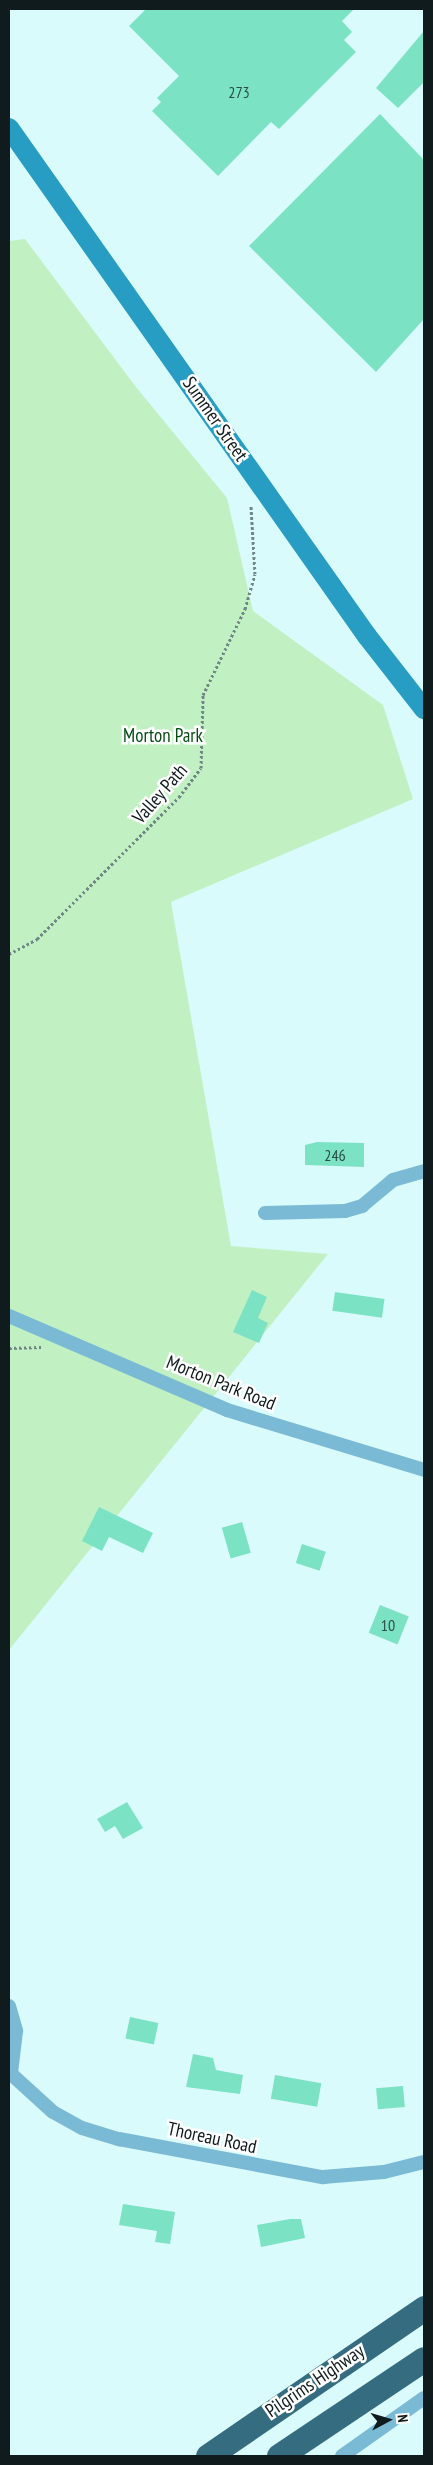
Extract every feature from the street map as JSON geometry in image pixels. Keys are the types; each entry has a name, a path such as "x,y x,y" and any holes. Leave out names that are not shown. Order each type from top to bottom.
{"highway":[{"name":"Pilgrims Highway","path":"208,2456 424,2308"},
{"path":"279,2456 424,2359"}],"main road":[{"name":"Summer Street","path":"9,128 367,636 424,709"}],"street":[{"path":"265,1213 345,1211 362,1206 393,1180 424,1172"},
{"name":"Morton Park Road","path":"9,1316 227,1410 424,1470"},
{"name":"Thoreau Road","path":"9,2006 16,2031 10,2073 53,2112 82,2128 119,2139 323,2177 384,2172 424,2162"},
{"path":"342,2456 424,2398"}],"path":[{"name":"Valley Path","path":"9,954 37,939 179,798 201,768 203,695 245,609 255,574 256,525 250,499"}],"green space":[{"name":"Morton Park","path":"25,239 136,387 227,498 253,611 383,705 413,799 171,902 231,1246 328,1254 9,1650 9,241"}],"building":[{"path":"146,9 354,9 342,21 352,32 344,40 356,52 279,129 271,122 218,176 152,111 161,102 157,98 179,76 129,26"},
{"path":"424,31 424,82 398,108 376,88"},
{"path":"380,114 424,160 424,319 376,372 249,246"},
{"path":"317,1142 364,1143 364,1167 305,1165 305,1145"},
{"path":"252,1290 267,1297 258,1318 268,1323 259,1343 233,1332"},
{"path":"335,1292 385,1299 382,1318 332,1311"},
{"path":"99,1507 153,1533 143,1553 109,1537 102,1551 82,1541"},
{"path":"242,1522 251,1553 231,1559 222,1528"},
{"path":"302,1544 326,1552 320,1571 296,1563"},
{"path":"380,1605 409,1617 398,1644 369,1633"},
{"path":"127,1802 143,1828 123,1839 115,1826 105,1832 97,1819"},
{"path":"130,2017 158,2023 154,2045 125,2039"},
{"path":"193,2054 213,2058 216,2070 243,2075 240,2094 186,2087"},
{"path":"275,2075 321,2083 317,2107 271,2099"},
{"path":"403,2086 405,2107 378,2109 376,2088"},
{"path":"123,2204 175,2212 170,2244 155,2242 157,2231 119,2225"},
{"path":"301,2219 305,2238 261,2247 257,2225"}]}
